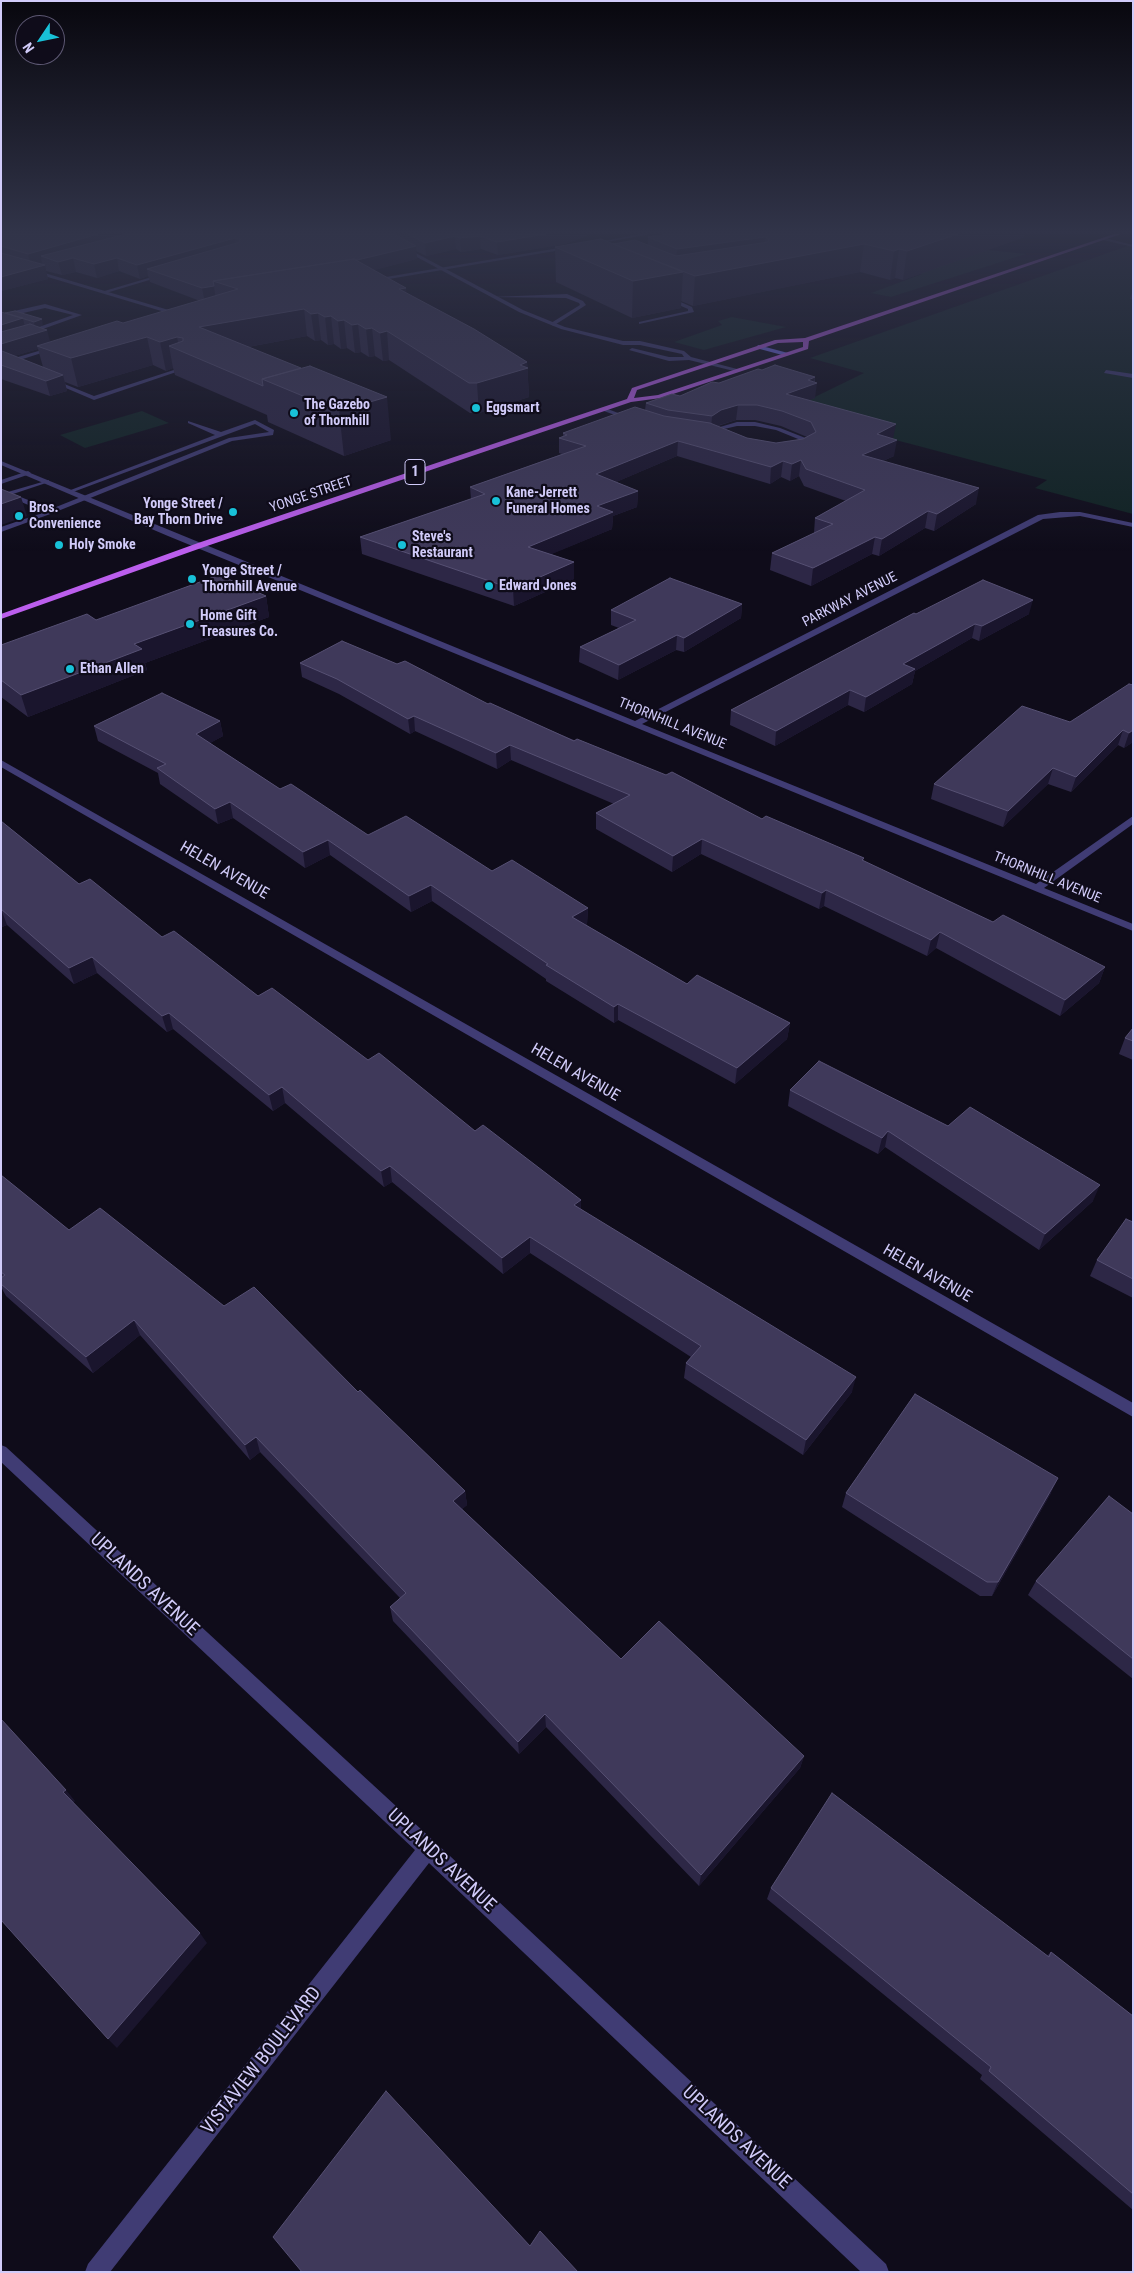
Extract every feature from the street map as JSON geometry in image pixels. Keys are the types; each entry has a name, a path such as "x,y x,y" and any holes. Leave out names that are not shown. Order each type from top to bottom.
{"main road":[{"name":"YONGE STREET","path":"630,400 634,389 777,341 804,340"},
{"name":"YONGE STREET","path":"1,617 201,545 603,409 630,400 659,397 806,348 806,340"},
{"path":"758,347 786,354"}],"street":[{"path":"612,340 623,343 640,343 684,352 690,358"},
{"path":"4,364 62,346 52,342"},
{"path":"623,343 626,348 669,359 690,358 738,370"},
{"path":"4,364 15,367"},
{"path":"42,377 94,398 185,368"},
{"path":"1106,372 1133,376"},
{"path":"603,409 642,422"},
{"path":"190,422 231,439"},
{"path":"1,530 51,512 86,496 231,439 262,436 271,434 272,431 255,422 71,491"},
{"path":"703,434 712,435 723,442 746,450 775,454 798,452 810,447 806,440 755,424 737,424 722,428 712,435"},
{"name":"THORNHILL AVENUE","path":"1,462 86,496 171,534 1133,928"},
{"path":"1,482 28,473"},
{"path":"4,495 47,481"},
{"path":"4,495 51,512"},
{"name":"PARKWAY AVENUE","path":"635,724 1034,520 1050,515 1080,514 1133,525"},
{"name":"HELEN AVENUE","path":"1,763 1133,1412"},
{"path":"1036,889 1133,819"},
{"name":"UPLANDS AVENUE","path":"1,1452 428,1849 878,2272"},
{"name":"VISTAVIEW BOULEVARD","path":"96,2272 428,1849"}],"green space":[{"path":"679,340 739,340 704,350 674,342"},
{"path":"861,340 1133,340 1133,514 1035,488 1047,480 786,411 864,373 810,358"},
{"path":"142,411 169,423 85,448 60,435"}],"building":[{"path":"1,340 14,340 1,344"},
{"path":"56,340 136,340 71,358 37,346"},
{"path":"232,340 301,368 262,379 263,386 169,346 183,341"},
{"path":"401,340 492,340 527,362 520,365 528,368 477,383 469,383"},
{"path":"1,351 63,375 46,381 1,365"},
{"path":"775,365 815,377 808,380 817,383 786,394 896,424 877,434 897,440 862,455 979,488 937,514 928,511 882,539 875,537 813,568 772,553 833,524 815,518 865,490 806,469 801,460 792,464 783,461 771,467 678,441 596,474 638,491 597,506 613,512 528,547 574,562 513,589 360,537 485,494 470,487 586,446 559,438 567,435 563,433 635,407 664,416 710,423 747,438 776,443 803,439 816,432 811,422 782,411 757,405 738,405 721,410 712,416 668,410 646,403 672,394 680,396 712,382 719,383"},
{"path":"310,366 387,397 339,411 262,379"},
{"path":"1,489 21,497 1,504"},
{"path":"219,575 266,596 134,644 142,649 21,695 1,680 1,645 87,614 96,620"},
{"path":"670,578 742,604 684,638 677,635 619,665 580,647 636,620 611,610"},
{"path":"983,580 1033,600 982,626 975,624 903,664 915,669 866,697 850,690 776,731 731,710 914,613 916,614"},
{"path":"342,641 397,664 405,661 488,704 490,703 574,741 577,739 666,775 672,772 762,819 766,816 864,858 862,860 993,922 1003,915 1105,967 1065,1000 940,932 931,940 826,890 822,893 702,839 673,856 596,813 630,795 510,745 496,753 414,716 408,719 337,679 300,663"},
{"path":"1129,684 1133,685 1133,730 1129,733 1123,730 1076,777 1053,768 1008,811 934,784 1022,706 1070,722"},
{"path":"162,693 220,721 196,734 280,789 291,784 368,835 406,816 492,871 512,860 588,908 572,917 687,984 697,975 790,1023 737,1068 618,1004 614,1007 546,965 548,964 431,885 409,896 328,840 303,852 230,802 215,809 157,768 166,764 94,726"},
{"path":"1,821 79,884 90,879 162,937 174,931 258,996 272,988 368,1060 379,1053 475,1131 483,1125 581,1200 574,1205 856,1377 806,1440 686,1363 701,1346 530,1237 502,1258 390,1166 381,1171 282,1087 269,1095 169,1013 162,1016 92,957 69,968 1,909"},
{"path":"1133,1028 1133,1041 1125,1038"},
{"path":"819,1061 948,1126 970,1107 1100,1185 1045,1234 888,1131 882,1138 790,1090"},
{"path":"1,1175 69,1230 100,1208 224,1306 254,1287 358,1392 360,1390 465,1491 453,1501 621,1659 659,1621 804,1756 701,1875 545,1714 518,1742 390,1607 406,1593 256,1437 245,1445 134,1320 86,1357 1,1284 1,1278 5,1275 1,1272"},
{"path":"1126,1219 1133,1222 1133,1279 1097,1260"},
{"path":"915,1394 1058,1478 998,1582 987,1582 846,1493"},
{"path":"1109,1496 1133,1514 1133,1659 1036,1581"},
{"path":"1,1719 66,1790 63,1792 200,1933 108,2039 1,1920"},
{"path":"832,1793 1049,1957 1051,1952 1133,2016 1133,2194 989,2071 991,2067 771,1888"},
{"path":"386,2091 530,2246 540,2231 578,2272 302,2272 273,2237"}],"place":[{"name":"Eggsmart","path":"476,408"},
{"name":"The Gazebo of Thornhill","path":"294,413"},
{"name":"Kane-Jerrett Funeral Homes","path":"496,501"},
{"name":"Yonge Street / Bay Thorn Drive","path":"233,512"},
{"name":"Bros. Convenience","path":"19,516"},
{"name":"Holy Smoke","path":"59,545"},
{"name":"Steve's Restaurant","path":"402,545"},
{"name":"Yonge Street / Thornhill Avenue","path":"192,579"},
{"name":"Edward Jones","path":"489,586"},
{"name":"Home Gift Treasures Co.","path":"190,624"},
{"name":"Ethan Allen","path":"70,669"}]}
